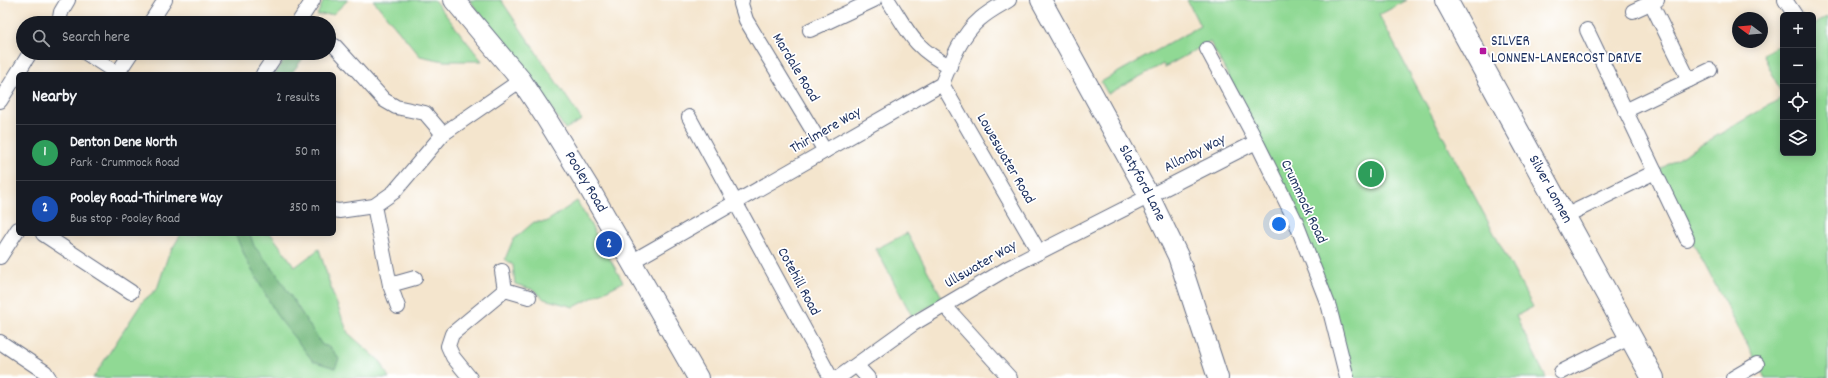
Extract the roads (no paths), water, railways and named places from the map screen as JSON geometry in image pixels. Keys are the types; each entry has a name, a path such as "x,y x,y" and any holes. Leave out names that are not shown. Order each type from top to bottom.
{"main road":[{"name":"Silver Lonnen","path":"1446,0 1653,378"}],"street":[{"path":"61,16 68,0"},
{"path":"155,16 165,0"},
{"path":"303,16 313,0"},
{"name":"Pooley Road","path":"454,0 521,80 585,182 697,378"},
{"name":"Mardale Road","path":"742,0 741,4 746,20 825,151"},
{"path":"810,30 874,0"},
{"path":"888,0 913,40 921,49 934,59 950,66"},
{"path":"942,84 968,31 979,19 1009,0"},
{"name":"Slatyford Lane","path":"1041,0 1150,196 1178,256 1218,378"},
{"path":"1785,0 1793,12"},
{"path":"1633,11 1654,1 1689,80"},
{"path":"1587,30 1687,240"},
{"path":"336,47 384,100 396,107 425,113 444,134"},
{"name":"Crummock Road","path":"1207,49 1295,220 1329,307 1347,378"},
{"path":"18,72 26,60"},
{"path":"96,60 114,72"},
{"path":"118,72 126,60"},
{"path":"263,72 272,60"},
{"path":"1625,111 1710,70"},
{"path":"0,101 16,75"},
{"path":"336,210 374,206 394,192 444,134 521,80"},
{"name":"Thirlmere Way","path":"631,262 942,84"},
{"name":"Loweswater Road","path":"942,84 1039,252"},
{"name":"Cotehill Road","path":"689,117 831,378"},
{"name":"Allonby Way","path":"1150,196 1256,142"},
{"path":"1565,216 1655,172"},
{"name":"Ullswater Way","path":"838,378 857,366 914,324 1008,268 1150,196"},
{"path":"374,206 390,285 398,307"},
{"path":"0,257 16,232"},
{"path":"46,236 131,292"},
{"path":"502,271 505,290"},
{"path":"390,285 415,278"},
{"path":"505,290 528,297"},
{"path":"470,378 453,357 448,346 452,334 505,290"},
{"path":"945,306 1010,378"},
{"path":"1561,372 1631,337"},
{"path":"0,342 45,372 49,378"},
{"path":"1733,378 1757,364"},
{"path":"857,366 868,378"}],"place":[{"name":"SILVER LONNEN-LANERCOST DRIVE","path":"1483,51"},
{"name":"Denton Dene North","path":"1371,174"},
{"name":"Pooley Road-Thirlmere Way","path":"609,244"}]}
